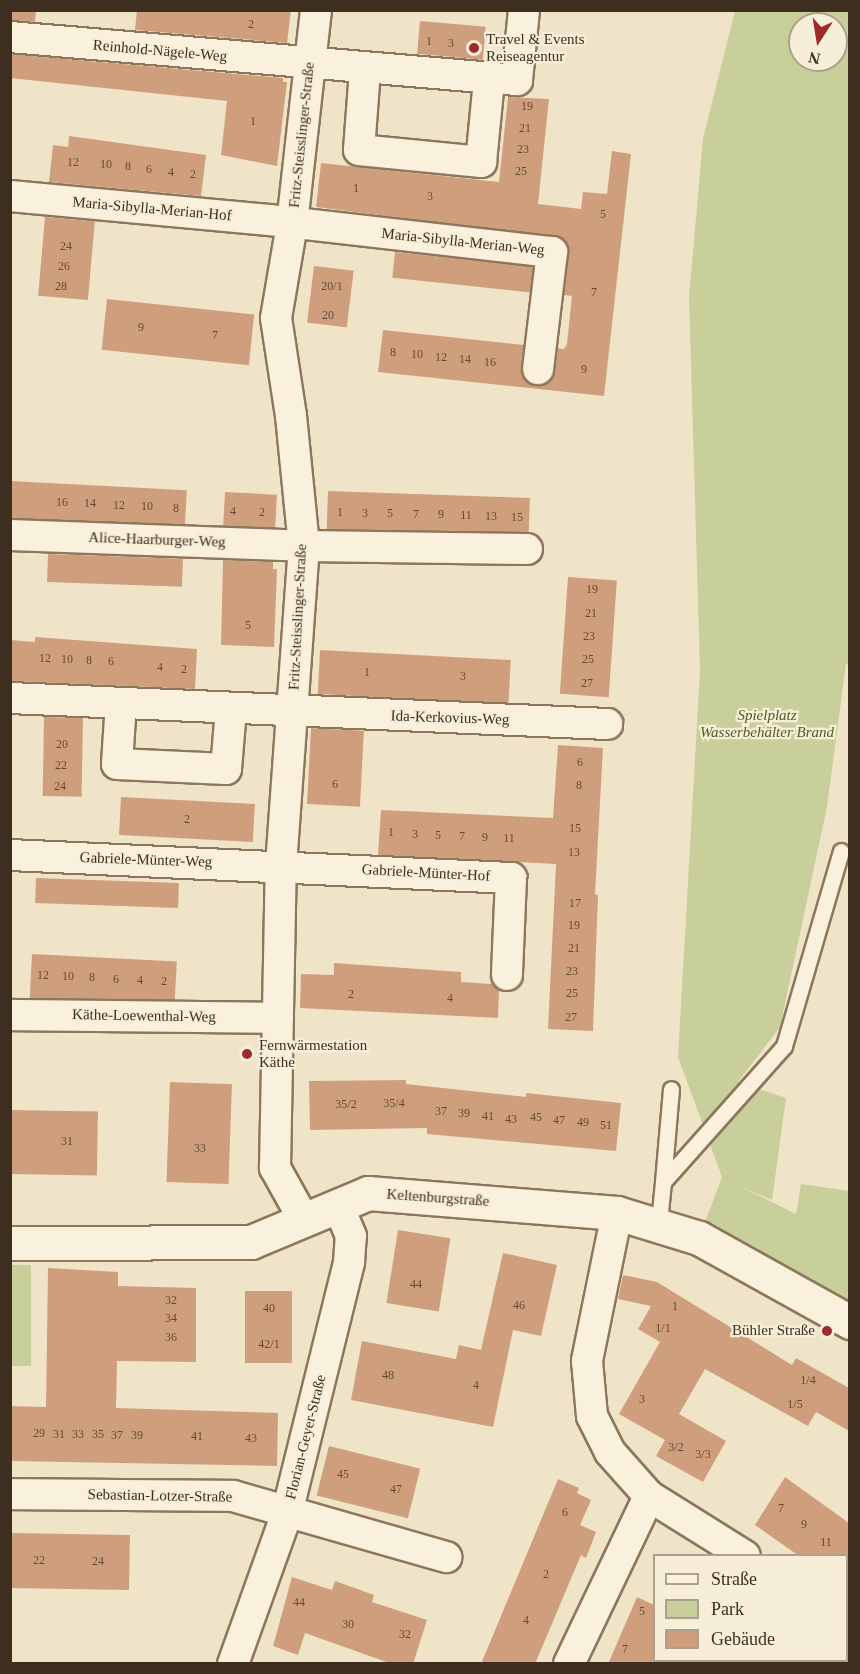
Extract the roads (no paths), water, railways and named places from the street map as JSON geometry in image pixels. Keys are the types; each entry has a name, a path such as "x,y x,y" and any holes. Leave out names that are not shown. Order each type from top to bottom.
{"street":[{"name":"Fritz-Steisslinger-Straße","path":"304,1220 275,1168 281,866 304,546 291,416 276,318 292,224 316,10"},
{"name":"Reinhold-Nägele-Weg","path":"10,37 365,70 489,80 517,80 524,10"},
{"path":"365,70 359,150 481,162 489,80"},
{"name":"Maria-Sibylla-Merian-Hof","path":"10,196 292,224"},
{"name":"Maria-Sibylla-Merian-Weg","path":"292,224 552,252 538,369"},
{"name":"Alice-Haarburger-Weg","path":"10,535 304,546 527,549"},
{"name":"Ida-Kerkovius-Weg","path":"10,698 607,724"},
{"path":"121,703 117,764 226,769 231,709"},
{"name":"Gabriele-Münter-Weg","path":"10,855 281,866"},
{"name":"Gabriele-Münter-Hof","path":"281,866 511,878 507,975"},
{"name":"Käthe-Loewenthal-Weg","path":"10,1015 278,1018"},
{"name":"Keltenburgstraße","path":"10,1243 251,1242 368,1193 617,1212 659,1222 699,1238 849,1322"},
{"name":"Florian-Geyer-Straße","path":"233,1664 287,1513 349,1262 351,1236 338,1206"},
{"path":"617,1212 587,1361 592,1416 610,1452 649,1496 742,1554"},
{"name":"Sebastian-Lotzer-Straße","path":"10,1494 233,1496 446,1557"},
{"path":"569,1664 649,1496"}],"lane":[{"path":"663,1182 784,1046 842,851"},
{"path":"659,1222 671,1089"}],"place":[{"name":"Travel & Events Reiseagentur","path":"474,48"},
{"name":"Fernwärmestation Käthe","path":"247,1054"},
{"name":"Bühler Straße","path":"827,1331"}],"park label":[{"name":"Spielplatz Wasserbehälter Brand","path":"767,724"}]}
